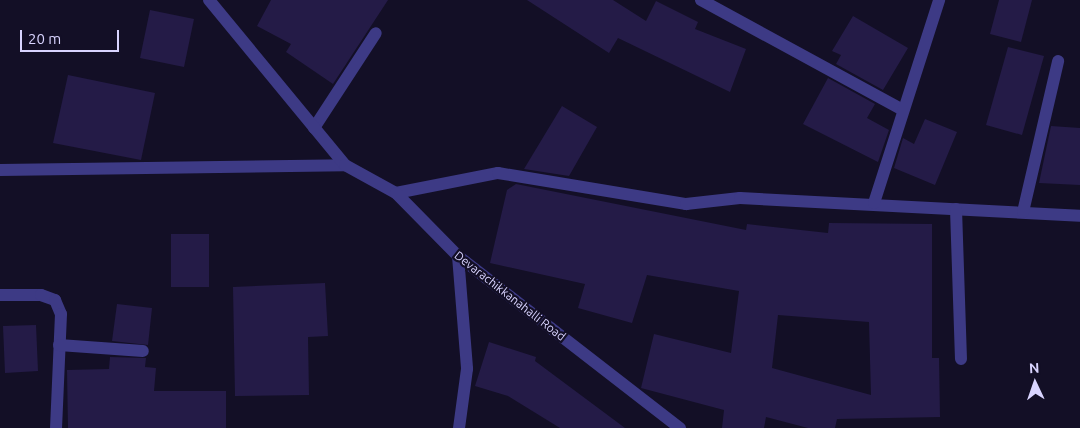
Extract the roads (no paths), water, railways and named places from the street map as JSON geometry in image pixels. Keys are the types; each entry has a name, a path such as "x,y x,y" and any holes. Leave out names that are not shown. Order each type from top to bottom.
{"street":[{"name":"Devarachikkanahalli Road","path":"208,0 345,165 396,193 458,256 680,428"},
{"path":"701,0 903,110"},
{"path":"874,203 939,0"},
{"path":"314,128 376,33"},
{"path":"1023,212 1058,61"},
{"path":"0,170 345,165"},
{"path":"396,193 498,173 686,204 740,198 874,203 1080,216"},
{"path":"956,209 962,359"},
{"path":"458,256 467,369 459,428"},
{"path":"0,295 55,300 61,314 56,428"},
{"path":"59,345 143,351"}]}
